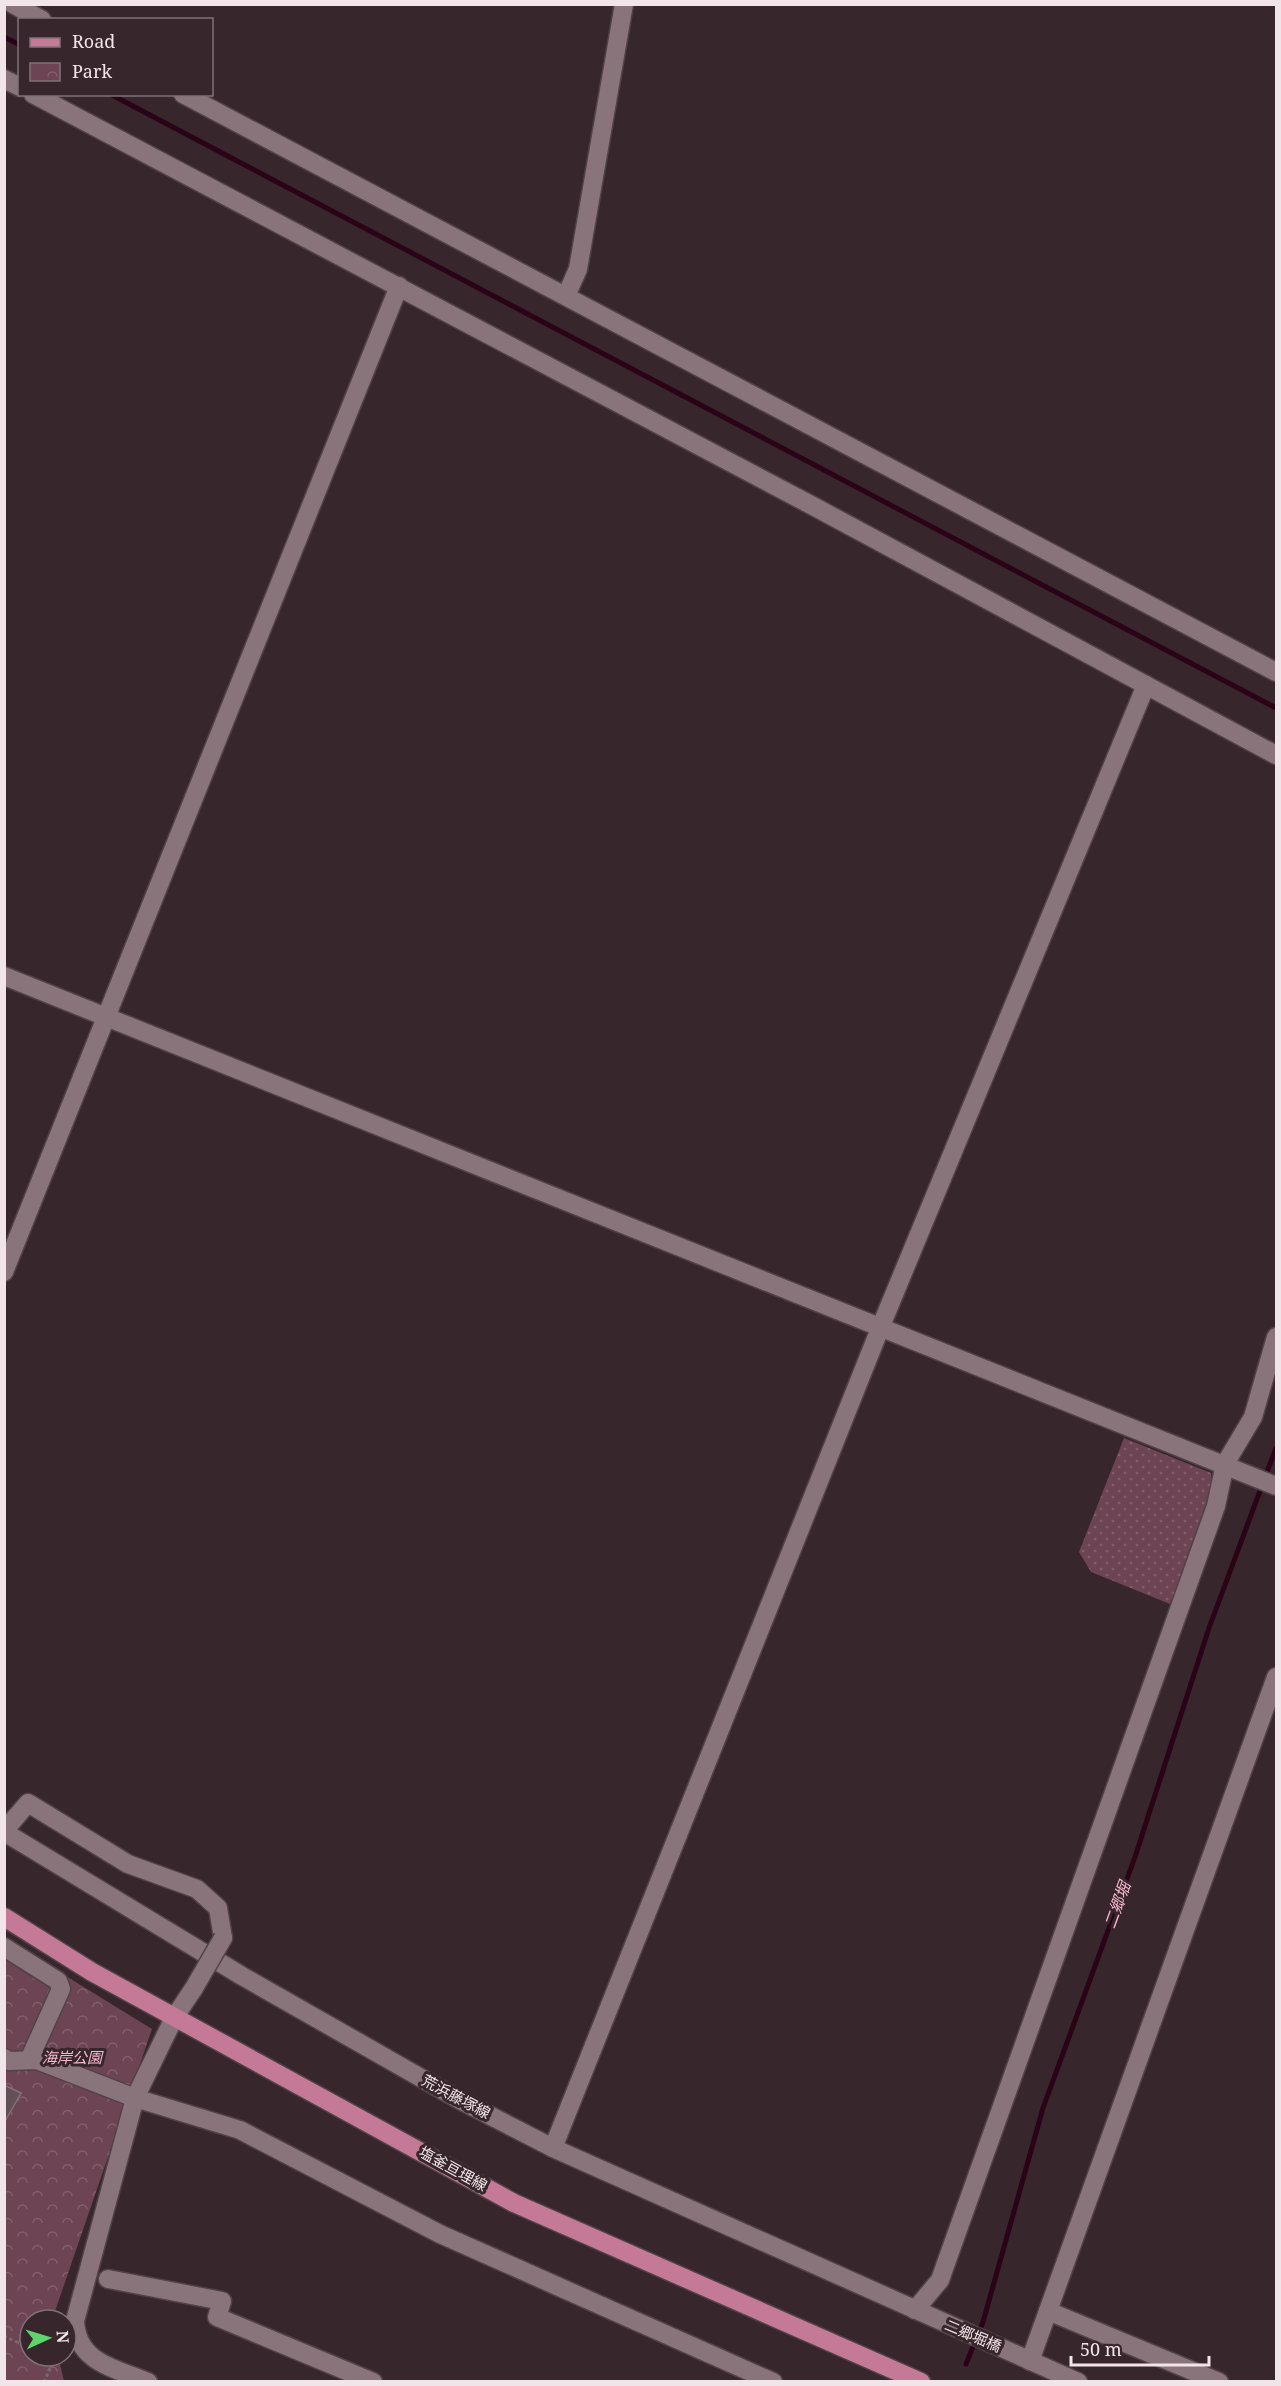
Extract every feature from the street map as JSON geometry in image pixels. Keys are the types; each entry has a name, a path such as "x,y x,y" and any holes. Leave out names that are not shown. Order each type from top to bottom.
{"main road":[{"name":"塩釜亘理線","path":"4,1917 92,1972 174,2018 514,2203 921,2382"}],"street":[{"path":"13,4 38,18"},
{"path":"566,296 578,269 624,4"},
{"path":"4,80 18,86"},
{"path":"37,96 399,286 1276,755"},
{"path":"187,96 566,296 701,370 1276,672"},
{"path":"4,1272 399,286"},
{"path":"553,2148 881,1326 1146,685"},
{"path":"4,976 1276,1486"},
{"path":"923,2314 940,2280 1230,1467 1253,1417 1276,1337"},
{"path":"1078,2382 1023,2357 1048,2311 1276,1677"},
{"path":"4,1832 28,1803 128,1864 197,1888 218,1908 223,1938 174,2018 135,2098 75,2321 76,2338 85,2352 96,2360 148,2382"},
{"name":"荒浜藤塚線","path":"4,1832 242,1976 458,2099 553,2148 923,2314"},
{"path":"4,1947 58,1982 61,1989 29,2060"},
{"path":"4,2058 37,2060 135,2098 240,2130 440,2235 773,2382"},
{"path":"108,2279 222,2301 217,2317 373,2382"},
{"path":"1048,2311 1219,2382"},
{"name":"二郷堀橋","path":"923,2314 1023,2357"}],"path":[{"path":"4,2336 18,2342"},
{"path":"44,2382 50,2368"}],"green space":[{"path":"1124,1438 1211,1473 1213,1494 1175,1606 1091,1572 1079,1552"},
{"name":"海岸公園","path":"4,1938 152,2029 56,2308 18,2308 18,2368 61,2368 64,2381 5,2381"}],"building":[{"path":"4,2085 21,2093 4,2123"}],"waterway":[{"path":"4,37 18,44"},
{"path":"114,96 1276,708"},
{"name":"二郷堀","path":"966,2364 983,2322 1043,2108 1135,1857 1209,1628 1276,1448"}]}
